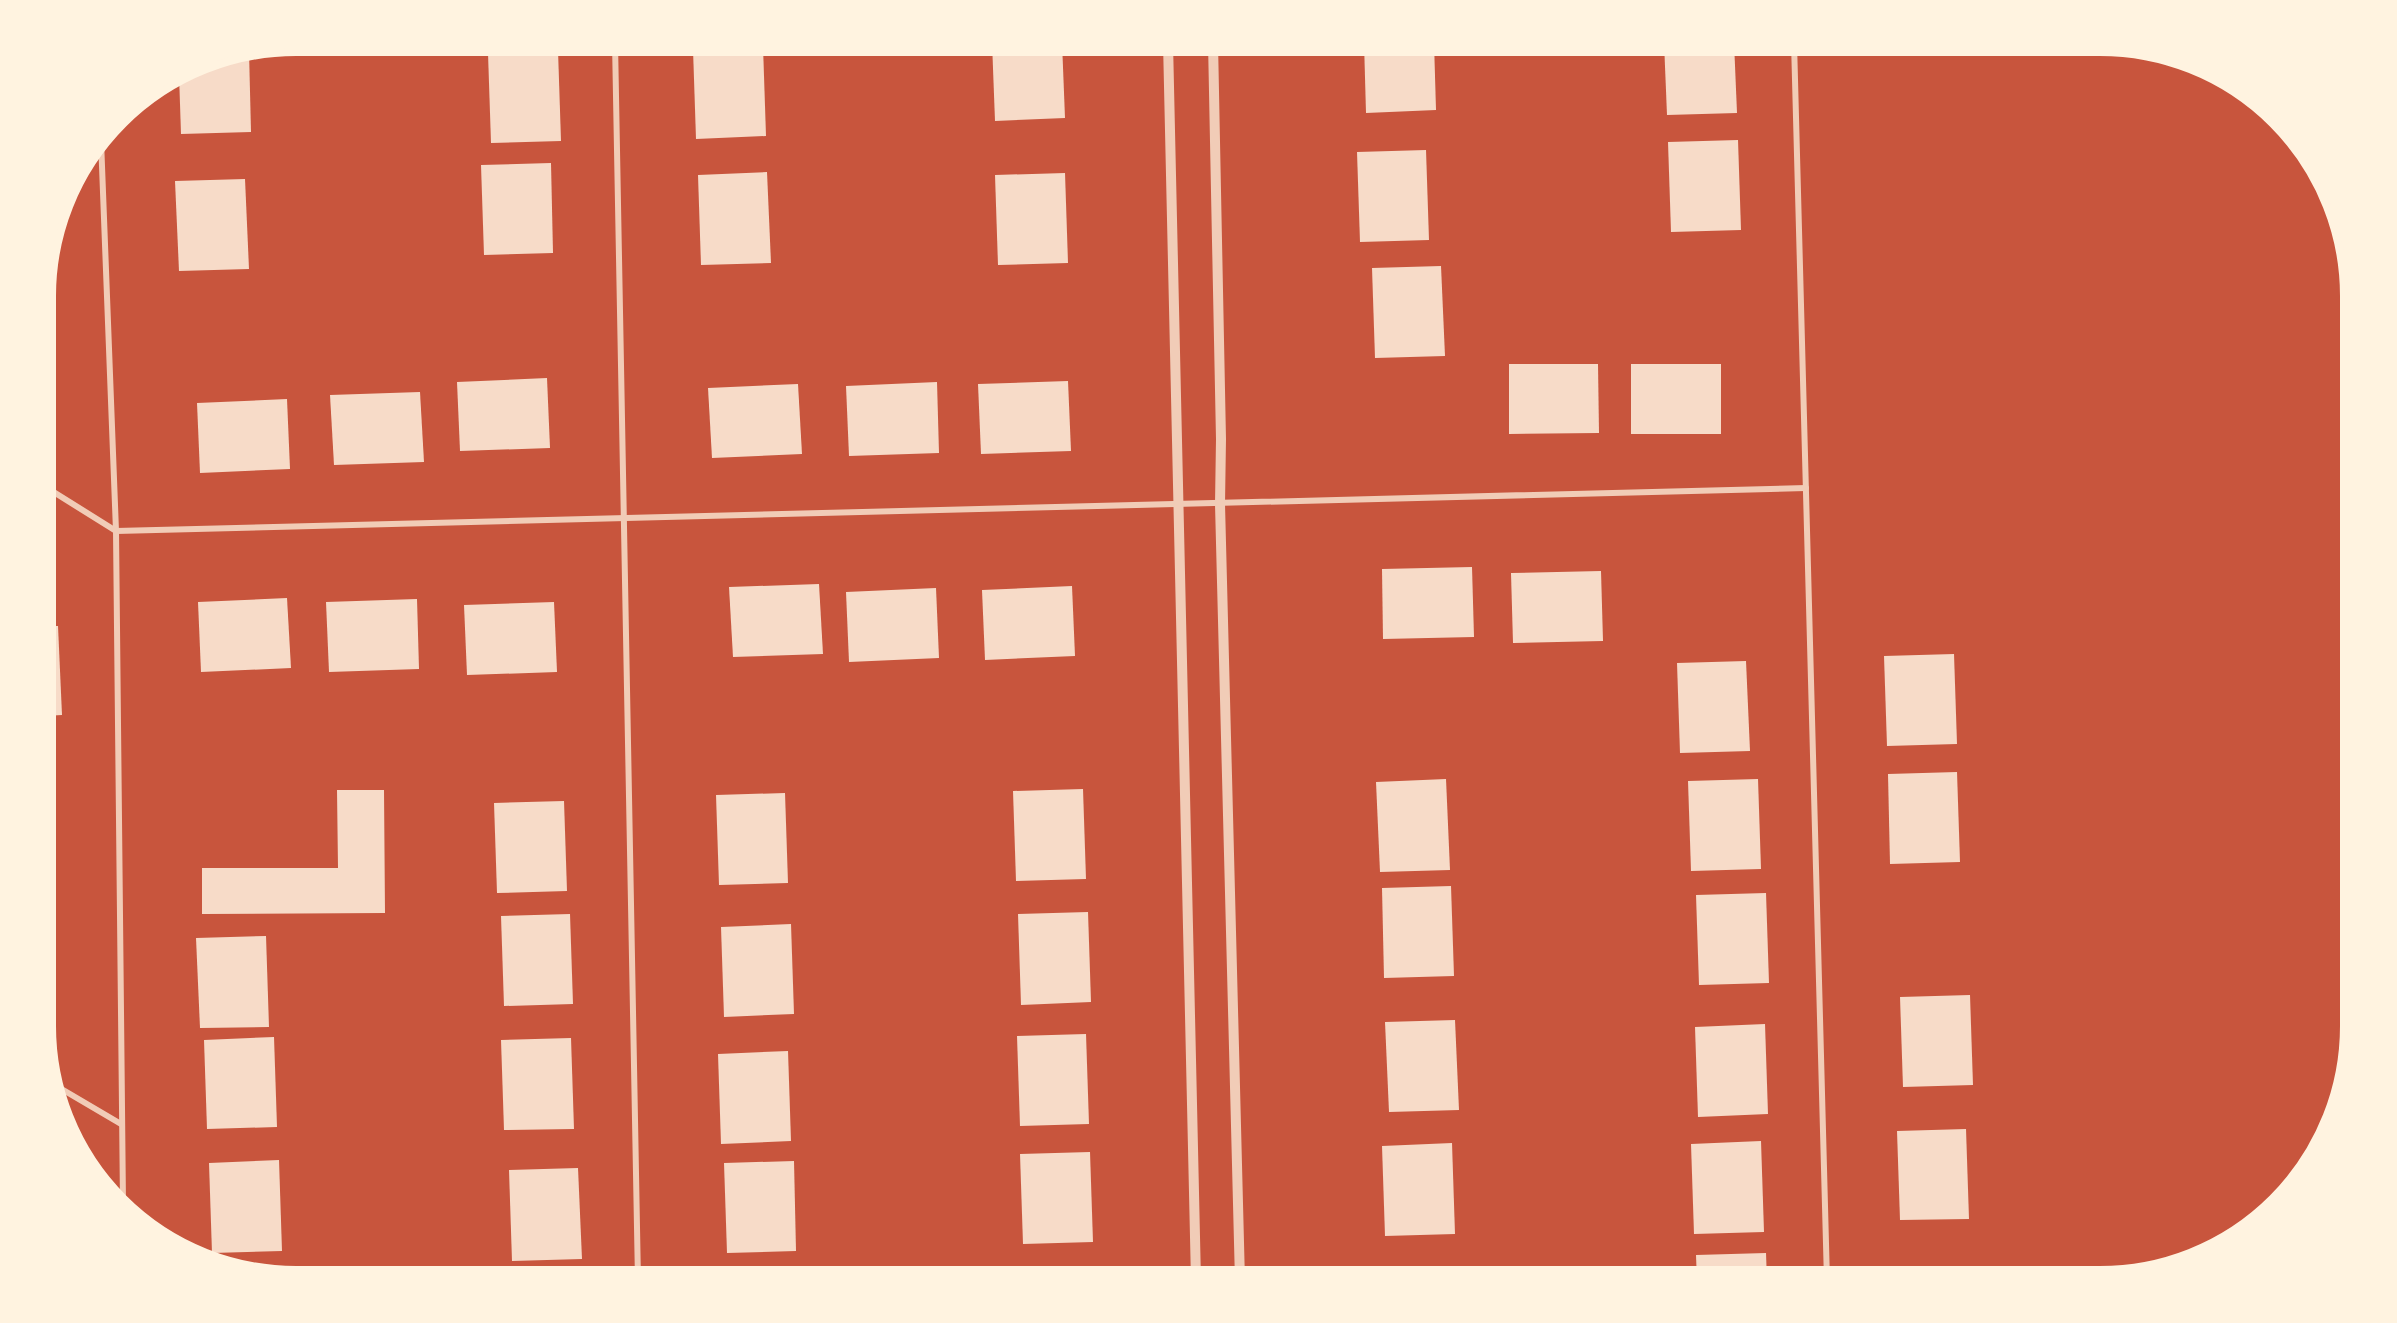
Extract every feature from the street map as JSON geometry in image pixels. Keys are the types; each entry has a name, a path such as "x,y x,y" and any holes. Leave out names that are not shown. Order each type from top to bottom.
{"street":[{"path":"615,52 638,1270"},
{"path":"1168,52 1196,1270"},
{"path":"1213,52 1221,427 1220,504 1240,1270"},
{"path":"1794,52 1827,1270"},
{"path":"101,150 116,531 123,1198"},
{"path":"52,491 116,531 1806,488"},
{"path":"61,1088 121,1124"}],"building":[{"path":"558,52 561,141 491,143 488,53"},
{"path":"693,52 763,52 766,136 696,139"},
{"path":"992,52 1062,52 1065,118 995,121"},
{"path":"1364,52 1434,52 1436,110 1366,113"},
{"path":"1664,52 1734,52 1737,113 1667,115"},
{"path":"249,57 251,132 181,134 179,82 218,65"},
{"path":"1738,140 1741,230 1671,232 1668,142"},
{"path":"1426,150 1429,240 1360,242 1357,152"},
{"path":"551,163 553,253 484,255 481,165"},
{"path":"767,172 771,263 701,265 698,175"},
{"path":"1065,173 1068,263 998,265 995,175"},
{"path":"245,179 249,269 179,271 175,181"},
{"path":"1441,266 1445,356 1375,358 1372,268"},
{"path":"1509,364 1598,364 1599,433 1509,434"},
{"path":"1631,364 1721,364 1721,434 1631,434"},
{"path":"547,378 550,448 460,451 457,382"},
{"path":"1068,381 1071,451 981,454 978,384"},
{"path":"937,382 939,453 849,456 846,386"},
{"path":"798,384 802,454 712,458 708,388"},
{"path":"420,392 424,462 334,465 330,395"},
{"path":"287,399 290,469 200,473 197,403"},
{"path":"1472,567 1474,637 1383,639 1382,569"},
{"path":"1601,571 1603,641 1513,643 1511,573"},
{"path":"819,584 823,654 733,657 729,587"},
{"path":"1072,586 1075,656 985,660 982,590"},
{"path":"936,588 939,658 849,662 846,592"},
{"path":"287,598 291,668 201,672 198,602"},
{"path":"417,599 419,669 329,672 326,602"},
{"path":"554,602 557,672 467,675 464,605"},
{"path":"52,626 58,626 62,715 52,716"},
{"path":"1954,654 1957,744 1887,746 1884,656"},
{"path":"1746,661 1750,751 1680,753 1677,663"},
{"path":"1957,772 1960,862 1890,864 1888,774"},
{"path":"1446,779 1450,870 1380,872 1376,782"},
{"path":"1758,779 1761,869 1691,871 1688,781"},
{"path":"1083,789 1086,879 1016,881 1013,791"},
{"path":"337,790 384,790 385,913 202,914 202,868 338,868"},
{"path":"785,793 788,883 719,885 716,795"},
{"path":"564,801 567,891 497,893 494,803"},
{"path":"1451,886 1454,976 1384,978 1382,888"},
{"path":"1766,893 1769,983 1699,985 1696,895"},
{"path":"1088,912 1091,1002 1021,1005 1018,914"},
{"path":"570,914 573,1004 504,1006 501,916"},
{"path":"791,924 794,1014 724,1017 721,927"},
{"path":"266,936 269,1027 200,1028 196,938"},
{"path":"1970,995 1973,1085 1903,1087 1900,997"},
{"path":"1455,1020 1459,1110 1389,1112 1385,1022"},
{"path":"1765,1024 1768,1114 1698,1117 1695,1027"},
{"path":"1086,1034 1089,1124 1020,1126 1017,1036"},
{"path":"274,1037 277,1127 207,1129 204,1040"},
{"path":"571,1038 574,1129 504,1130 501,1040"},
{"path":"788,1051 791,1141 721,1144 718,1054"},
{"path":"1966,1129 1969,1219 1900,1220 1897,1131"},
{"path":"1761,1141 1764,1232 1694,1234 1691,1144"},
{"path":"1452,1143 1455,1234 1385,1236 1382,1146"},
{"path":"1090,1152 1093,1242 1023,1244 1020,1154"},
{"path":"279,1160 282,1251 212,1253 209,1163"},
{"path":"794,1161 796,1251 727,1253 724,1163"},
{"path":"578,1168 582,1259 512,1261 509,1170"},
{"path":"1766,1253 1767,1270 1697,1270 1696,1255"}]}
